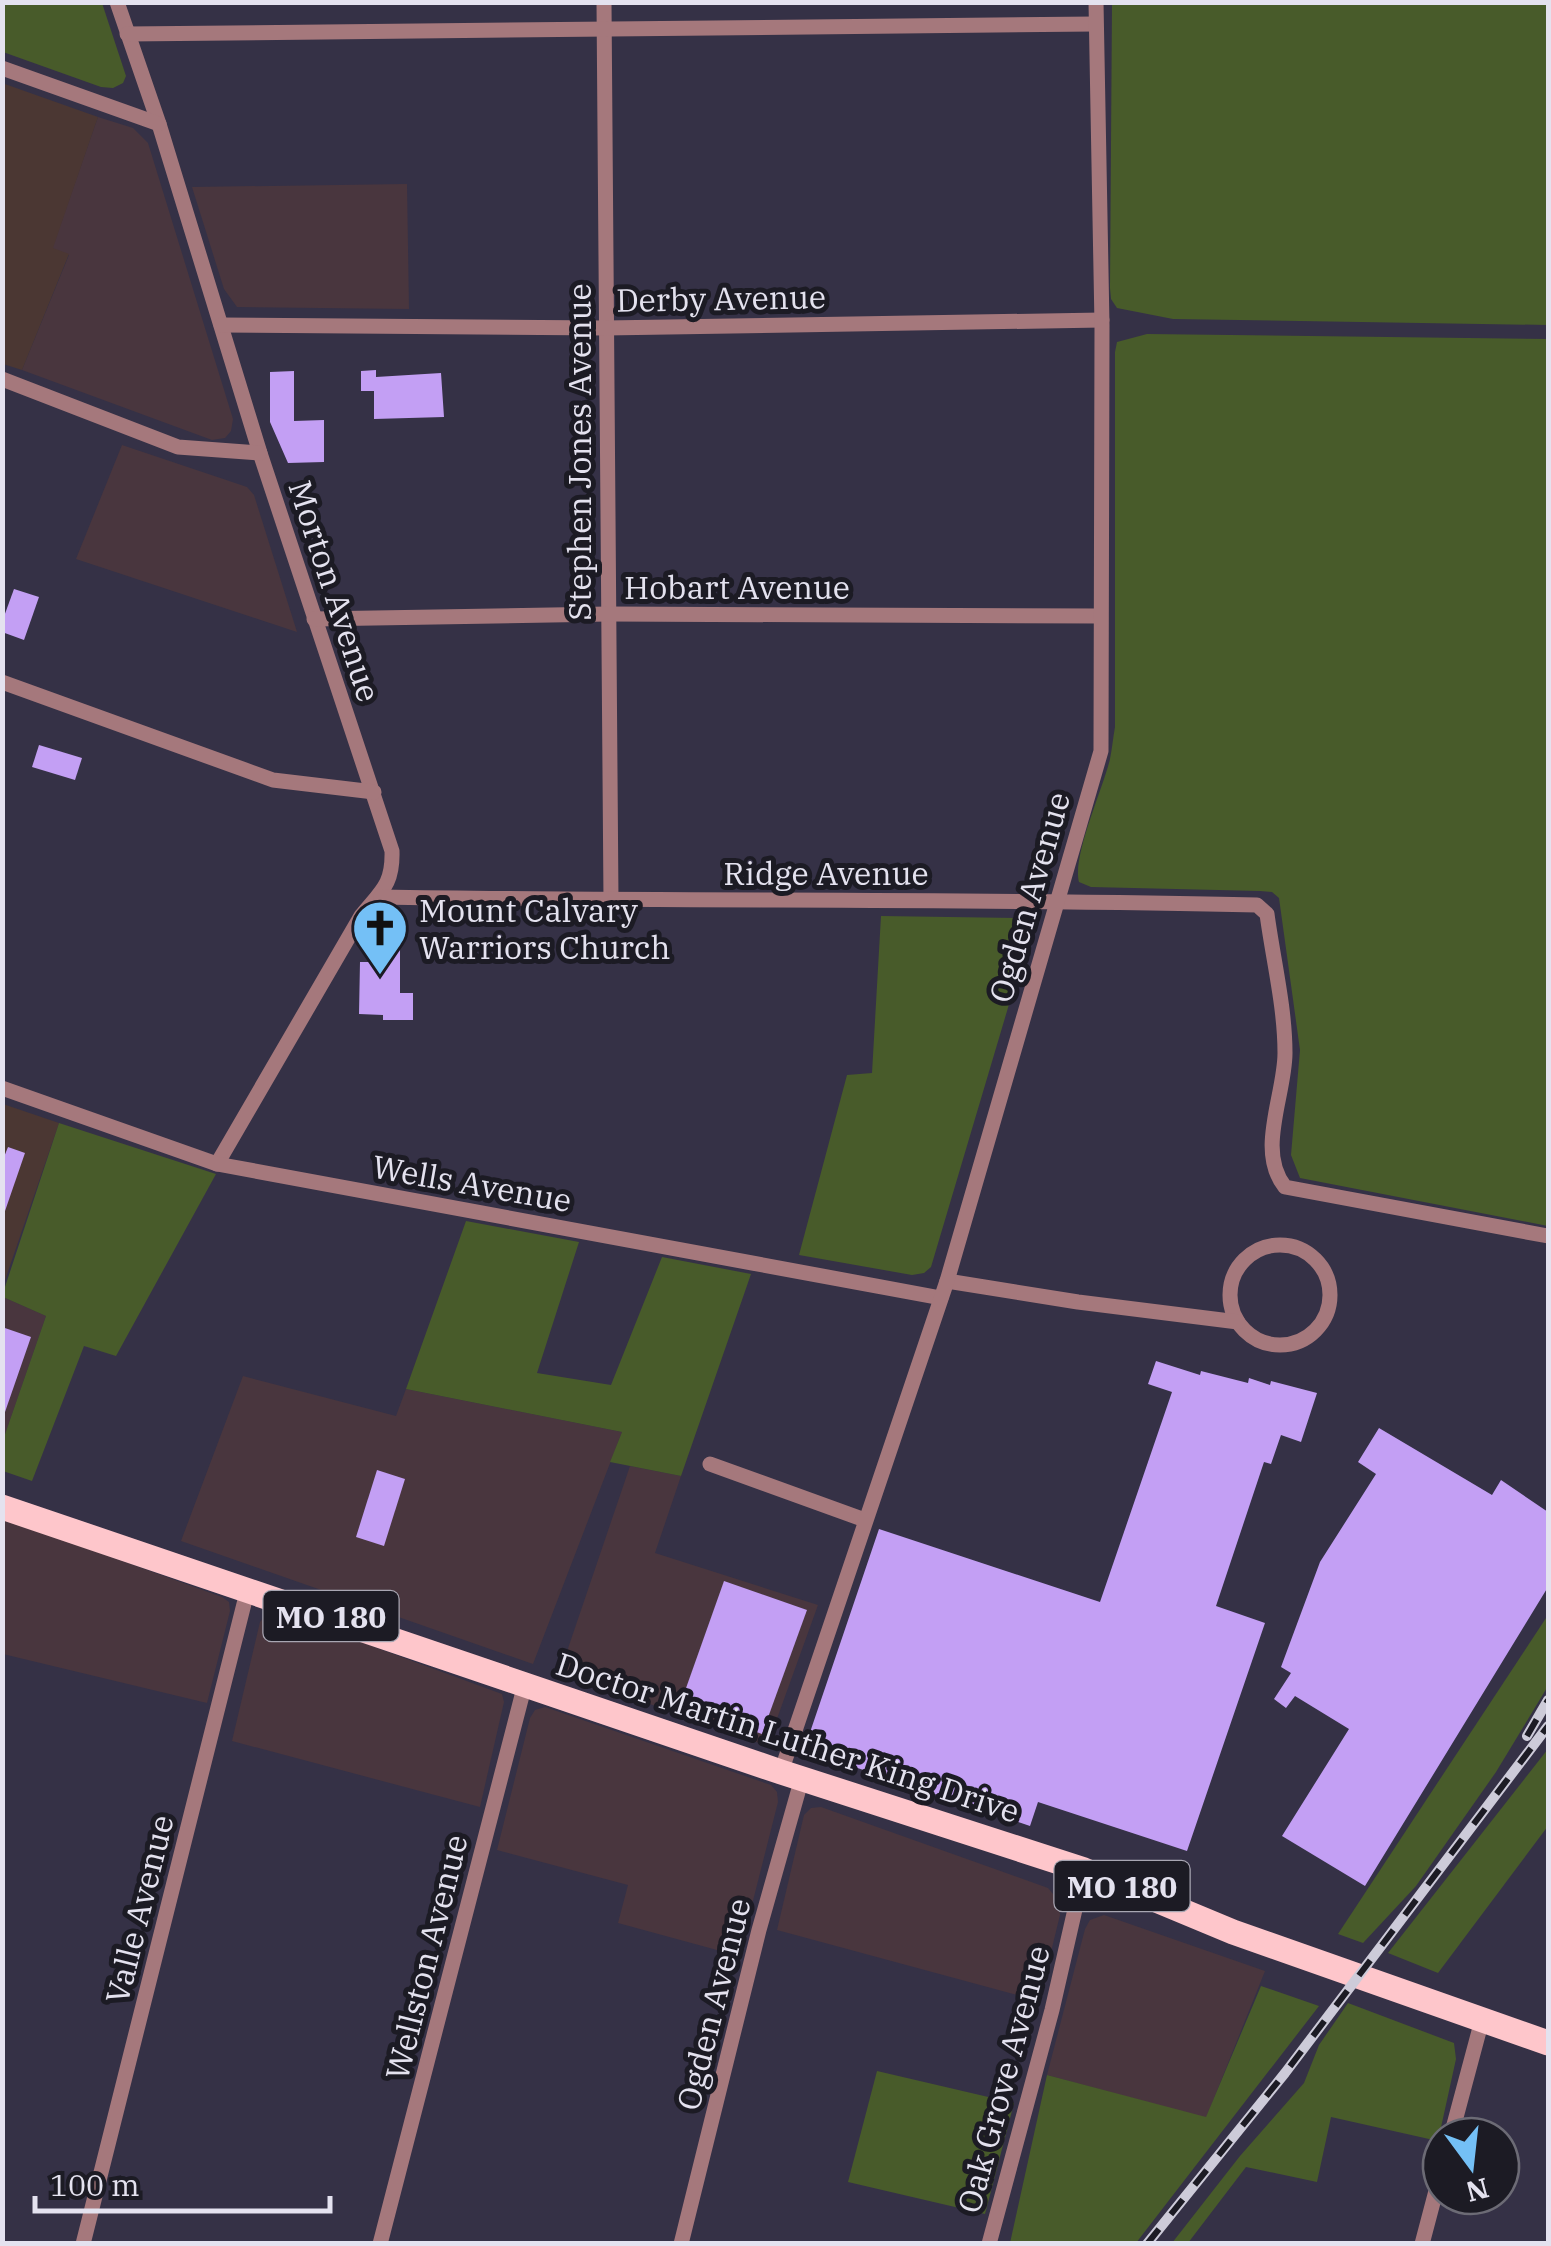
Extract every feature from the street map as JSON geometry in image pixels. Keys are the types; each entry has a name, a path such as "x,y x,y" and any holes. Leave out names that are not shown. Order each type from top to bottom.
{"main road":[{"name":"Doctor Martin Luther King Drive","path":"2,1506 792,1775 1084,1870 1233,1932 1548,2042"}],"street":[{"name":"Morton Avenue","path":"117,2 392,851 392,867 381,897 361,916 217,1164"},
{"name":"Stephen Jones Avenue","path":"604,2 611,901"},
{"name":"Ogden Avenue","path":"681,2244 792,1775 865,1520 947,1282 1101,751 1102,320 1096,2"},
{"path":"127,34 1096,24"},
{"path":"2,68 158,124"},
{"name":"Derby Avenue","path":"221,326 605,328 1102,320"},
{"path":"2,380 178,447 260,453"},
{"name":"Hobart Avenue","path":"314,619 608,614 1100,616"},
{"path":"2,682 273,780 374,792"},
{"name":"Ridge Avenue","path":"381,897 1056,900 1258,905 1267,914 1285,1053 1271,1158 1276,1176 1286,1188 1548,1236"},
{"name":"Wells Avenue","path":"2,1088 217,1164 941,1298"},
{"path":"947,1282 1238,1322 1264,1342 1281,1344 1298,1342 1324,1320 1330,1287 1324,1271 1300,1249 1285,1245 1254,1252 1242,1262 1230,1292 1238,1322"},
{"path":"710,1464 865,1520"},
{"name":"Valle Avenue","path":"83,2244 248,1588"},
{"name":"Wellston Avenue","path":"380,2244 525,1684"},
{"name":"Oak Grove Avenue","path":"989,2244 1052,2010 1084,1870"},
{"path":"1456,2116 1482,2020"},
{"path":"1422,2244 1429,2216"}],"shaded area":[{"path":"2,83 98,117 53,248 69,254 22,370 3,364"},
{"path":"98,117 133,128 148,143 233,419 225,438 212,440 22,370 69,255 52,249"},
{"path":"407,184 409,309 237,307 224,289 192,187"},
{"path":"122,445 247,487 254,495 297,632 76,559"},
{"path":"3,1104 59,1123 4,1283 3,1283"},
{"path":"3,1297 46,1316 3,1440"},
{"path":"243,1376 396,1416 406,1389 622,1432 533,1664 181,1541"},
{"path":"630,1466 681,1476 655,1553 818,1605 770,1738 762,1744 560,1672"},
{"path":"2,1520 229,1602 207,1703 3,1654"},
{"path":"279,1612 502,1694 504,1702 480,1807 232,1741 260,1622 268,1613"},
{"path":"545,1707 771,1785 777,1792 778,1802 739,1956 618,1923 628,1885 497,1850 530,1718 535,1710"},
{"path":"821,1807 1048,1888 1058,1900 1060,1915 1039,2001 777,1930 804,1815 811,1808"},
{"path":"1104,1915 1265,1971 1206,2118 1047,2075 1085,1929 1090,1920"}],"green space":[{"path":"2,3 102,3 126,76 123,83 113,88 101,87 3,52"},
{"path":"1112,3 1548,3 1548,325 1173,319 1117,308 1110,288"},
{"path":"1147,334 1548,339 1548,1226 1300,1178 1291,1155 1300,1050 1279,898 1272,892 1260,891 1091,887 1079,882 1080,856 1110,759 1115,727 1115,352 1117,342"},
{"path":"881,916 1017,918 1027,926 1029,937 931,1267 912,1275 799,1255 847,1075 872,1073"},
{"path":"59,1123 216,1174 116,1356 84,1346 32,1481 3,1471 3,1440 46,1316 3,1297 3,1293"},
{"path":"466,1221 579,1242 537,1373 611,1385 662,1257 751,1274 681,1476 610,1462 622,1432 406,1389"},
{"path":"1548,1615 1548,1686 1496,1772 1416,1886 1363,1943 1338,1934"},
{"path":"1548,1749 1548,1826 1438,1973 1388,1953"},
{"path":"1261,1986 1319,2006 1136,2243 1010,2243 1047,2075 1206,2117"},
{"path":"1348,2003 1454,2043 1456,2059 1443,2116 1421,2116 1421,2137 1331,2117 1317,2182 1246,2167 1188,2243 1172,2243 1304,2083 1319,2045"},
{"path":"877,2071 1014,2103 985,2214 848,2182"}],"building":[{"path":"376,370 376,377 441,373 444,417 374,419 374,391 361,391 361,371"},
{"path":"294,371 294,421 324,420 324,462 288,463 270,422 270,372"},
{"path":"14,589 39,597 24,640 2,632"},
{"path":"39,745 82,758 75,780 32,767"},
{"name":"Mount Calvary Warriors Church","path":"383,943 400,943 400,993 413,993 413,1020 383,1020 383,1015 359,1014 360,962 374,962 374,955 383,955"},
{"path":"8,1147 25,1153 5,1211 2,1162"},
{"path":"2,1327 31,1337 5,1412 2,1412"},
{"path":"1156,1361 1200,1375 1201,1371 1270,1385 1271,1381 1317,1393 1301,1442 1281,1435 1271,1464 1264,1462 1216,1606 1265,1623 1187,1851 1038,1802 1030,1826 804,1750 879,1529 1100,1602 1172,1392 1148,1384"},
{"path":"1379,1428 1492,1495 1501,1480 1548,1512 1548,1587 1365,1886 1282,1836 1349,1729 1295,1696 1286,1708 1274,1699 1291,1673 1281,1667 1320,1562 1376,1474 1358,1462"},
{"path":"377,1470 405,1479 384,1546 356,1537"},
{"path":"724,1581 807,1610 762,1734 680,1705"}],"railway":[{"path":"1527,1736 1548,1700"},
{"path":"1147,2244 1285,2073 1548,1726"}],"place":[{"name":"Mount Calvary Warriors Church","path":"380,977"}]}
